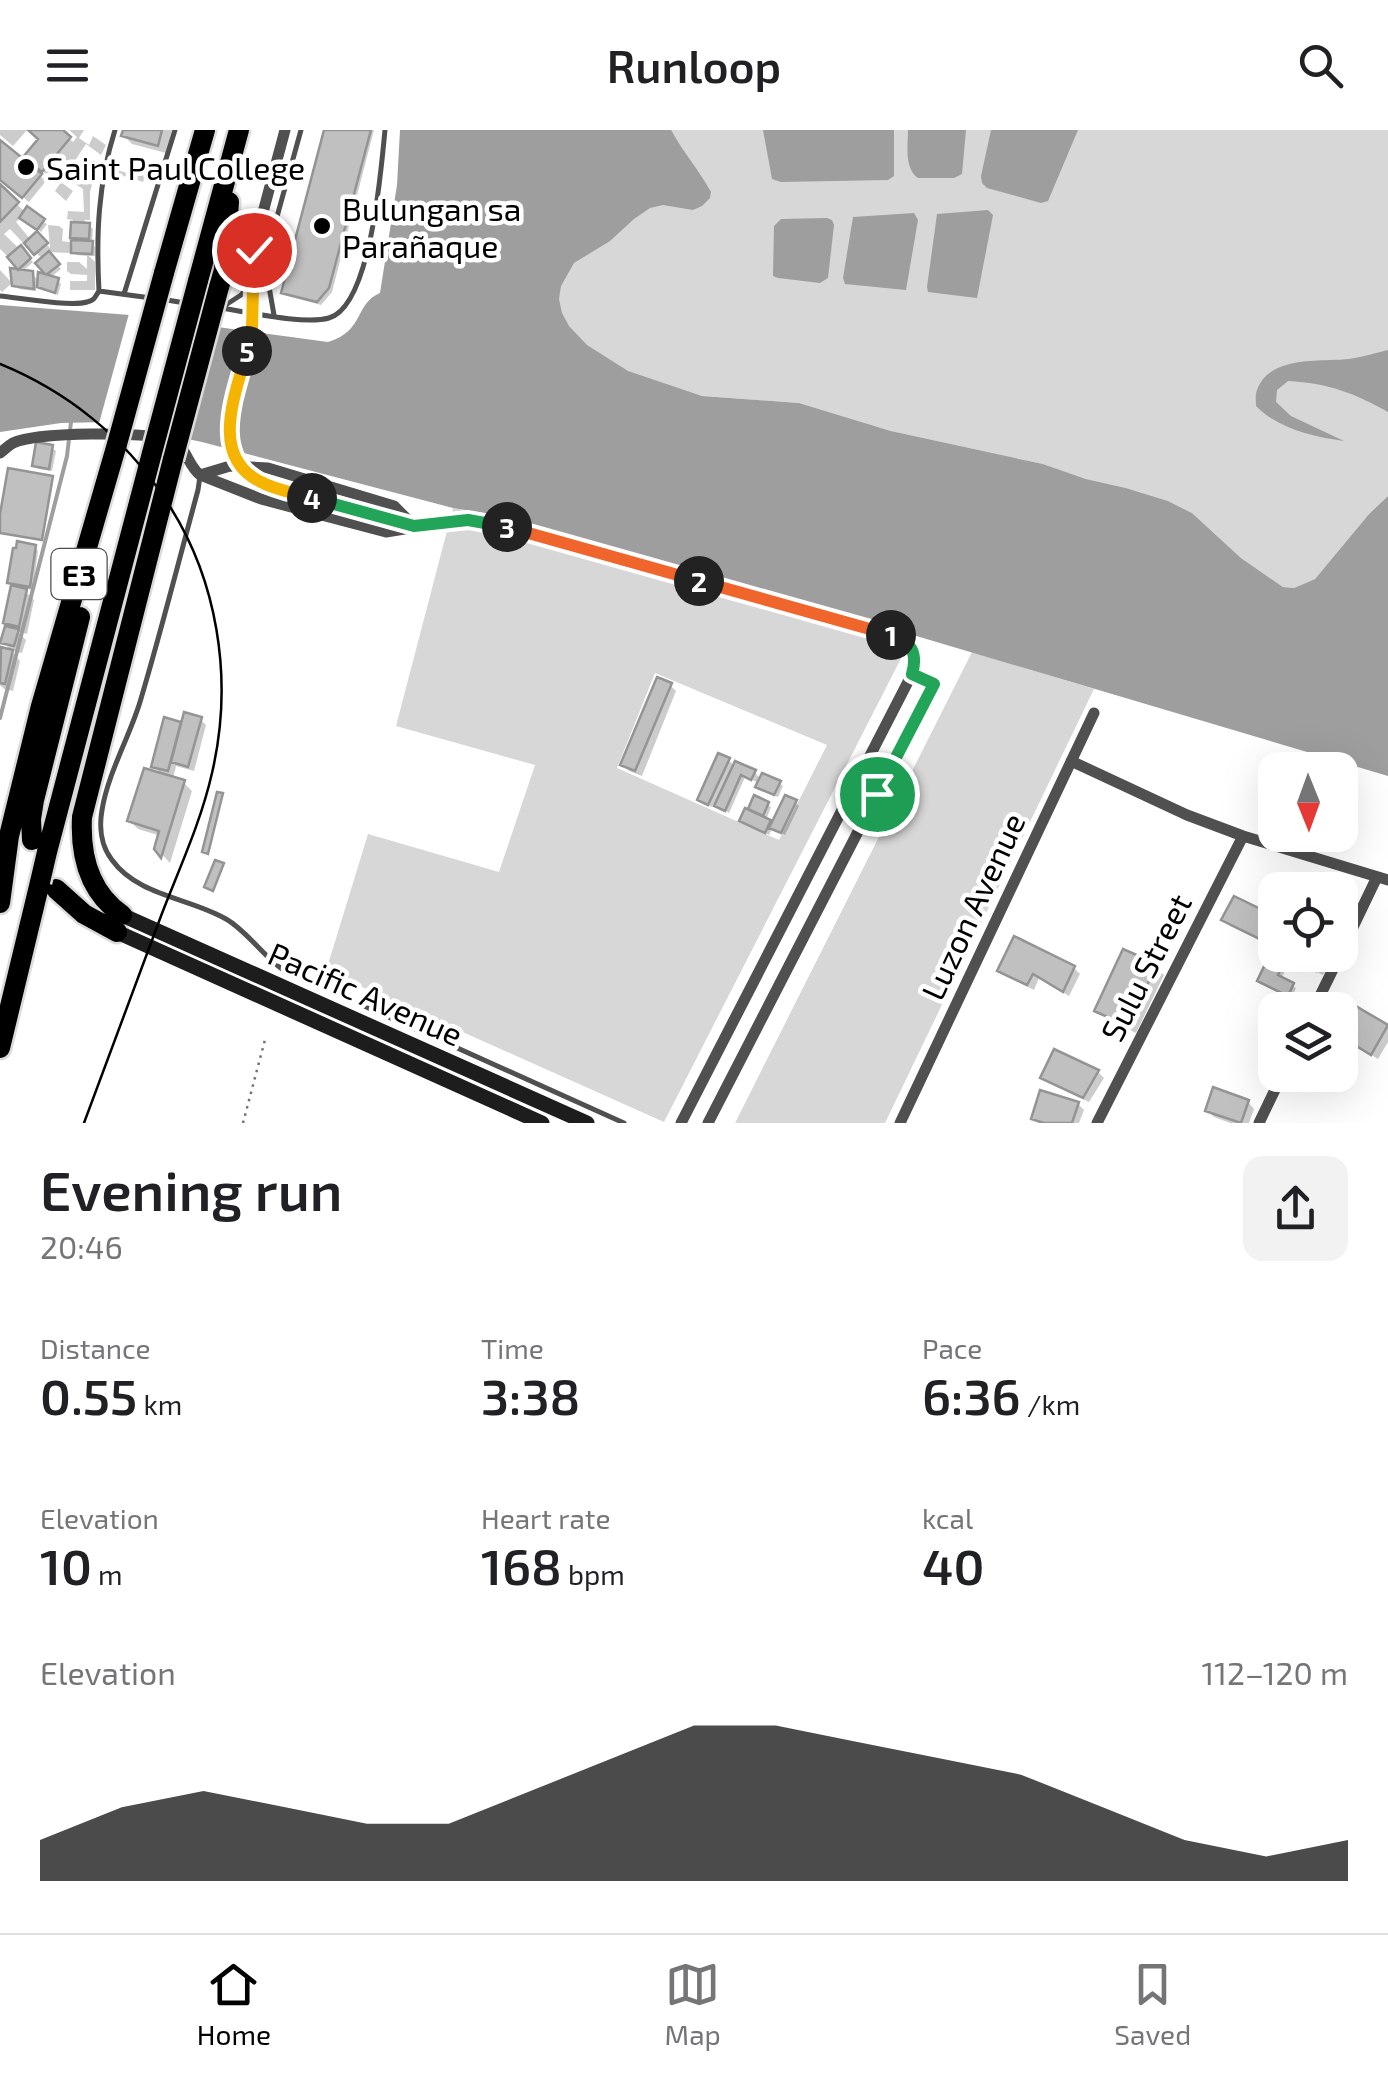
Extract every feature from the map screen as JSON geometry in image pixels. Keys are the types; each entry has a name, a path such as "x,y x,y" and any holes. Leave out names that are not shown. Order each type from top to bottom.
{"highway":[{"name":"E3","path":"0,903 10,836 36,725 205,130"},
{"name":"E3","path":"0,1048 48,885 40,846 239,130"},
{"path":"119,923 89,874 82,850 82,817 173,459 220,298 232,155"},
{"path":"40,846 31,818 34,800 83,604 116,444"},
{"path":"48,885 84,914 119,923"}],"main road":[{"name":"Pacific Avenue","path":"119,923 542,1123"},
{"name":"Pacific Avenue","path":"119,923 587,1123"}],"street":[{"path":"284,130 253,261 250,339 229,433 233,453 252,477 272,487 414,526"},
{"path":"0,453 12,443 50,436 162,438 183,448 191,468 200,475 261,498 386,532 468,520 502,525 905,640 914,655 912,674 681,1123"},
{"path":"200,475 230,466 268,468 394,506 414,526"},
{"path":"708,1123 934,684 912,674"},
{"name":"Luzon Avenue","path":"900,1123 1094,713"},
{"path":"1071,761 1243,836 1382,878 1358,921"},
{"name":"Sulu Street","path":"1097,1123 1243,836"},
{"path":"1259,1123 1274,1092"}],"lane":[{"path":"0,296 84,303 99,291 98,213 115,130"},
{"path":"124,294 175,130"},
{"path":"99,291 241,296 265,260 301,130"},
{"path":"220,298 274,315 302,319 328,319 338,314 352,294 366,259 385,130"},
{"path":"265,260 274,315"},
{"path":"200,475 139,705 105,796 100,824 109,857 120,870 150,888 222,916 282,969 624,1123"}],"path":[{"path":"243,1123 266,1036"}],"shaded area":[{"path":"400,130 671,130 711,192 710,198 693,210 663,205 650,208 610,241 574,263 561,286 559,299 569,326 587,345 628,371 702,396 799,403 891,431 1043,464 1168,501 1192,513 1241,558 1283,587 1294,588 1315,579 1388,496 1388,776 1358,767 1358,752 1307,752 490,514 453,508 202,442 106,422 61,423 0,432 0,305 130,315 328,342 348,331 366,304 380,293 397,185"},
{"path":"533,130 1388,130 1388,496 1315,579 1294,588 1283,587 1241,558 1192,513 1168,501 1043,464 891,431 799,403 702,396 542,349"},
{"path":"763,130 894,130 894,176 888,180 772,179"},
{"path":"908,130 966,130 962,174 954,178 918,178 909,163"},
{"path":"991,130 1078,130 1048,201 1041,203 987,188 982,183"},
{"path":"988,210 993,215 977,298 928,292 937,214"},
{"path":"914,213 918,220 906,290 845,284 853,217"},
{"path":"827,218 834,225 828,278 820,283 773,276 774,226 781,219"},
{"path":"1388,350 1388,412 1352,394 1316,384 1288,381 1277,390 1276,402 1291,416 1344,441 1296,430 1256,406 1256,392 1272,371 1297,362 1349,359"},
{"path":"453,508 490,514 913,635 664,1122 326,971 368,834 499,872 535,765 396,726","holes":["655,673 827,745 779,840 617,768"]},
{"path":"972,652 1094,689 885,1123 735,1123"}],"pier":[{"path":"130,310 216,322 183,443 98,427"}],"building":[{"path":"28,130 63,130 71,137 42,172 23,157 38,139"},
{"path":"123,130 162,130 158,146 121,136"},
{"name":"Bulungan sa Parañaque","path":"324,130 371,130 329,288 317,302 281,293"},
{"path":"0,140 42,174 22,198 0,180"},
{"path":"0,184 19,202 0,222"},
{"path":"27,206 45,219 37,230 19,218"},
{"path":"71,222 90,223 89,239 70,238"},
{"path":"37,231 48,243 34,255 24,243"},
{"path":"71,240 93,241 92,254 71,253"},
{"path":"21,245 31,258 18,270 7,257"},
{"path":"49,251 60,264 46,275 35,263"},
{"path":"10,268 33,271 34,289 12,286"},
{"path":"38,272 59,278 55,293 37,287"},
{"path":"36,442 53,445 49,469 32,466"},
{"path":"8,468 53,476 42,540 0,533"},
{"path":"17,541 36,545 30,587 7,583"},
{"path":"11,585 27,589 19,627 3,623"},
{"path":"5,626 19,629 14,646 0,643"},
{"path":"1,647 13,650 5,684 0,683"},
{"path":"657,677 672,683 635,771 620,765"},
{"path":"184,712 202,717 188,767 171,762"},
{"path":"164,717 181,722 168,771 151,767"},
{"path":"718,753 730,758 708,805 697,800"},
{"path":"735,761 756,770 751,780 741,775 725,811 714,806"},
{"path":"144,768 185,780 161,858 154,849 159,831 127,821"},
{"path":"762,773 781,781 774,795 755,787"},
{"path":"217,792 223,793 208,854 202,852"},
{"path":"754,795 769,802 763,816 748,809"},
{"path":"785,795 797,800 781,833 769,828"},
{"path":"745,808 771,820 765,833 739,821"},
{"path":"215,860 224,863 213,891 204,887"},
{"path":"1234,896 1258,908 1258,938 1221,920"},
{"path":"1014,936 1075,966 1063,992 1033,974 1027,985 997,971"},
{"path":"1123,949 1157,964 1128,1026 1094,1011"},
{"path":"1261,972 1280,972 1278,975 1294,983 1290,992 1280,992 1257,981"},
{"path":"1358,1007 1388,1025 1371,1055 1358,1047"},
{"path":"1054,1049 1099,1070 1083,1098 1040,1078"},
{"path":"1213,1087 1249,1100 1241,1123 1205,1111"},
{"path":"1040,1090 1079,1102 1072,1123 1031,1119"}],"waterway":[{"path":"0,718 67,456 71,422"}],"tram line":[{"path":"0,364 70,402 111,435 147,474 182,527 197,560 208,594 221,665 218,737 207,791 84,1123"}],"place":[{"name":"Saint Paul College","path":"26,167"},
{"name":"Bulungan sa Parañaque","path":"322,226"}],"route":[{"path":"254,250 250,339 229,433 233,453 252,477 272,487 414,526 468,520 502,525 900,637 913,650 912,674 934,684 877,794"}]}
